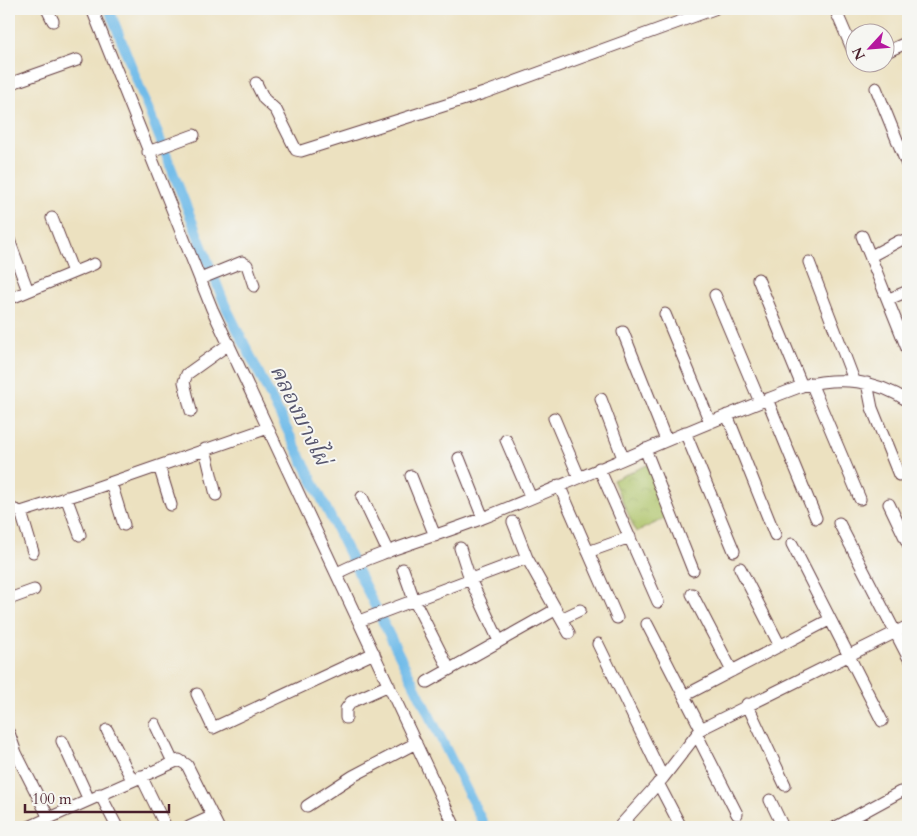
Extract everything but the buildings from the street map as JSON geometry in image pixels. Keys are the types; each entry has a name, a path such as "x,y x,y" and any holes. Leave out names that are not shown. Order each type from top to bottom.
{"street":[{"path":"48,9 53,20"},
{"path":"92,9 156,148 208,275 229,344 268,428 364,619 374,653 454,827"},
{"path":"256,82 264,98 276,110 296,150 301,151 484,93 714,9"},
{"path":"835,9 844,30"},
{"path":"894,48 908,42"},
{"path":"9,84 77,60"},
{"path":"876,88 908,167"},
{"path":"156,148 194,135"},
{"path":"52,218 73,272"},
{"path":"862,236 907,345"},
{"path":"9,240 28,290"},
{"path":"870,256 899,241"},
{"path":"208,275 242,262 247,265 254,286"},
{"path":"809,262 854,380"},
{"path":"9,299 94,264"},
{"path":"758,279 860,499"},
{"path":"888,299 908,290"},
{"path":"715,295 816,518"},
{"path":"664,314 710,422"},
{"path":"623,332 666,440"},
{"path":"191,411 184,382 187,374 229,344"},
{"path":"341,572 359,563 483,518 685,432 807,385 854,380 891,392 908,401"},
{"path":"867,383 872,408 899,475"},
{"path":"600,399 623,458"},
{"path":"727,415 775,535"},
{"path":"554,418 579,477"},
{"path":"9,508 21,512 111,483 268,428"},
{"path":"685,432 734,551"},
{"path":"506,440 531,498"},
{"path":"205,449 216,495"},
{"path":"645,449 693,570"},
{"path":"459,458 483,518"},
{"path":"159,466 171,505"},
{"path":"599,468 658,602"},
{"path":"411,476 435,536"},
{"path":"111,483 124,525"},
{"path":"559,485 617,618"},
{"path":"66,497 80,535"},
{"path":"362,497 388,552"},
{"path":"889,504 908,544"},
{"path":"21,512 33,552"},
{"path":"513,522 527,558 569,633"},
{"path":"840,523 908,657"},
{"path":"588,552 630,537"},
{"path":"792,544 882,721"},
{"path":"460,548 470,578 499,641"},
{"path":"364,619 527,558"},
{"path":"740,568 780,646"},
{"path":"402,569 414,600 450,669"},
{"path":"9,599 34,590"},
{"path":"692,594 732,671"},
{"path":"427,682 499,641 558,614 580,610"},
{"path":"684,696 829,620"},
{"path":"647,624 684,696 737,814"},
{"path":"619,827 661,780 699,732 747,704 908,626"},
{"path":"598,644 681,827"},
{"path":"197,694 213,728 374,653"},
{"path":"346,718 346,709 351,702 389,685"},
{"path":"747,704 785,785"},
{"path":"154,724 173,762"},
{"path":"107,730 166,827"},
{"path":"9,732 16,753 58,827"},
{"path":"62,741 88,800"},
{"path":"307,806 353,776 416,743"},
{"path":"29,827 179,760 187,765 218,827"},
{"path":"836,827 900,792"},
{"path":"100,794 117,827"},
{"path":"770,800 783,827"},
{"path":"189,827 213,816"}],"green space":[{"path":"649,464 671,516 636,532 613,480"}],"waterway":[{"name":"คลองบางไผ่","path":"109,9 225,305 485,827"}]}
